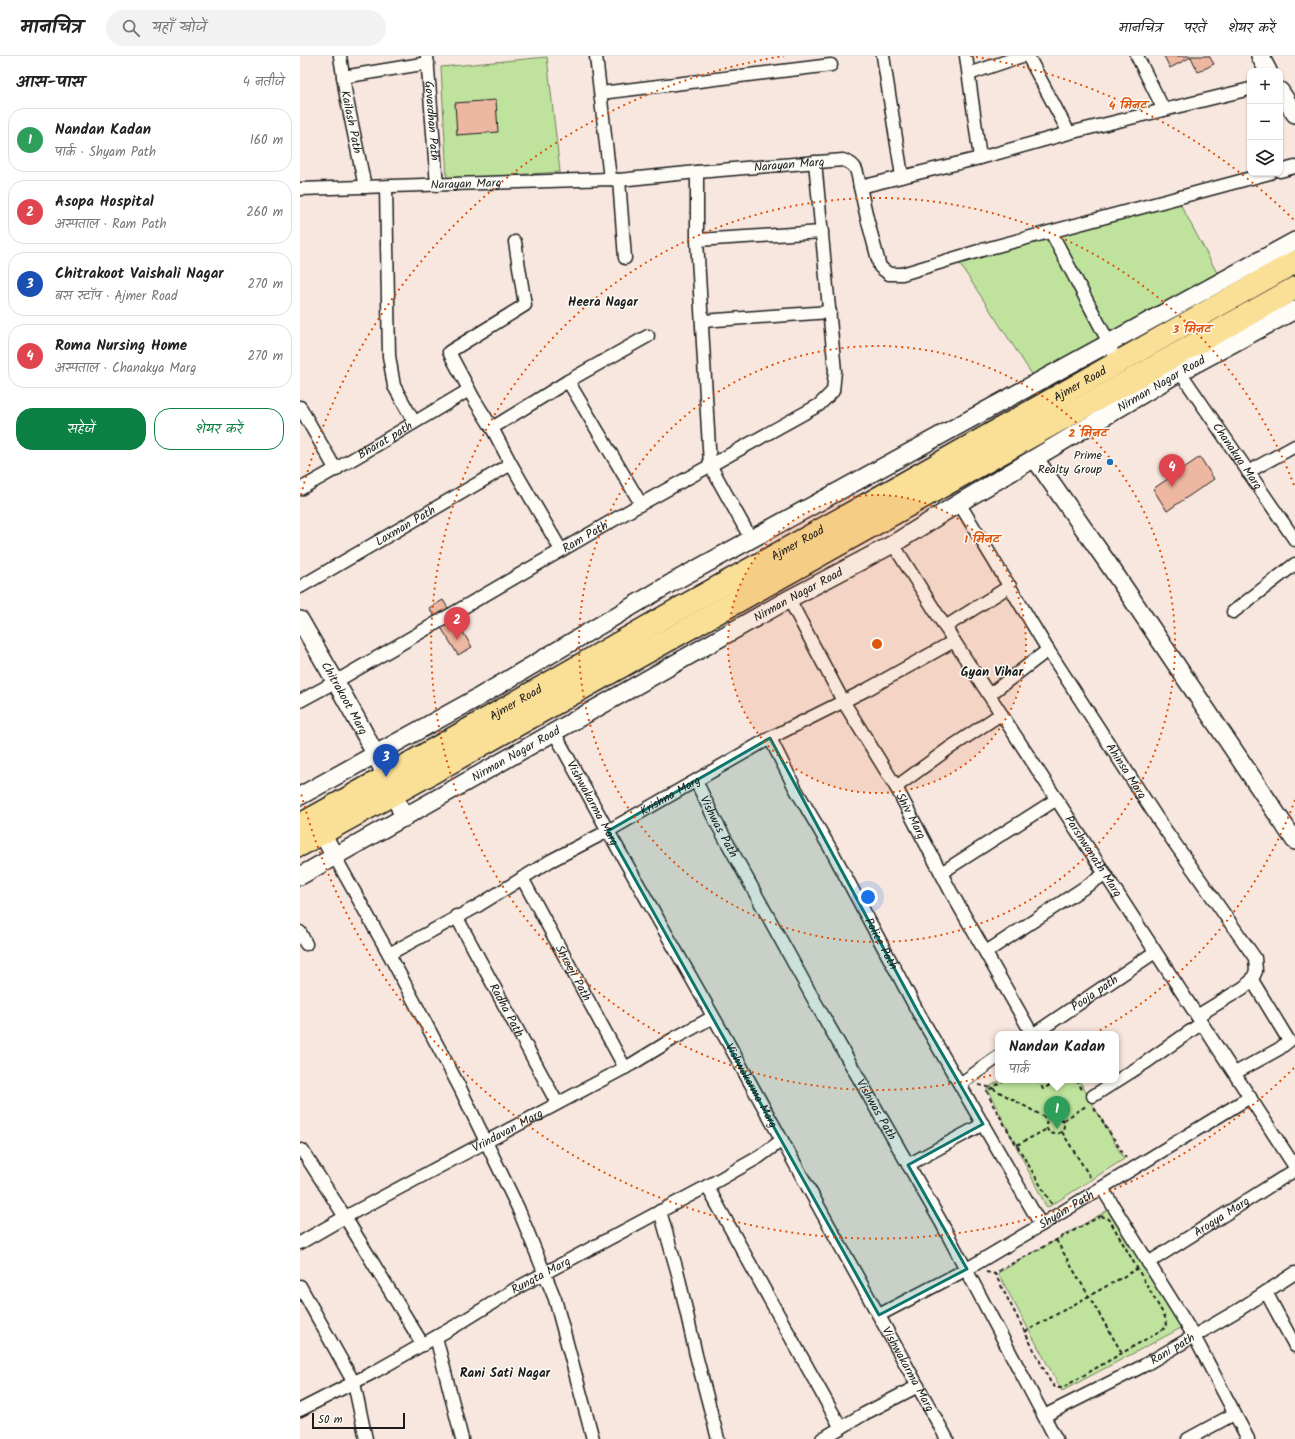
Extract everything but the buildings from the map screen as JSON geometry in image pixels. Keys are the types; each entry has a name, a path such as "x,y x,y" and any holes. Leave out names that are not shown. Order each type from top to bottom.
{"highway":[{"name":"Ajmer Road","path":"300,844 322,833 390,785 668,615 893,490 1295,262"},
{"name":"Ajmer Road","path":"300,825 390,785 1295,288"}],"street":[{"name":"Kailash Path","path":"340,56 365,187"},
{"path":"596,56 615,179 624,258"},
{"path":"883,56 902,176"},
{"path":"966,56 970,74 980,158"},
{"path":"970,74 1022,56"},
{"path":"1028,56 1069,133"},
{"path":"1137,56 1164,110"},
{"path":"1260,56 1266,68"},
{"path":"343,77 428,60"},
{"name":"Govardhan Path","path":"428,60 437,185"},
{"path":"601,93 830,65"},
{"path":"860,187 980,158 1069,133 1247,90"},
{"path":"1283,96 1295,114"},
{"name":"Narayan Marg","path":"300,189 615,179 843,160 851,163 857,170 867,218 880,267 889,274 902,274 982,250 1259,176"},
{"path":"702,321 830,312 815,162"},
{"path":"1283,170 1295,167"},
{"path":"697,172 697,240 710,465 751,539"},
{"path":"386,187 389,356 394,386 414,422"},
{"path":"697,240 822,232"},
{"path":"1051,232 1109,343 1116,364"},
{"path":"300,796 477,698 673,582 1295,241"},
{"path":"515,242 525,305 449,352 469,390 561,550"},
{"name":"Nirman Nagar Road","path":"300,876 789,599 893,544 959,503 1180,372 1295,310"},
{"name":"Ram Path","path":"300,701 641,504 819,405 833,391 835,371 830,312"},
{"path":"492,428 568,381 648,336"},
{"name":"Chanakya Marg","path":"1180,372 1295,540"},
{"path":"568,381 641,504"},
{"name":"Bharat path","path":"300,489 336,470 469,390"},
{"path":"300,407 336,470"},
{"path":"1248,472 1295,446"},
{"path":"1035,459 1295,841"},
{"name":"Laxman Path","path":"300,587 511,464"},
{"name":"Ahinsa Marg","path":"959,503 1048,650 1157,818 1256,958 1256,971 1252,980"},
{"name":"Parshwanath Marg","path":"893,544 1155,952 1250,1097 1292,1154 1295,1168"},
{"path":"1233,612 1295,564"},
{"path":"945,627 1010,586"},
{"name":"Shiv Marg","path":"789,599 843,701 896,787 941,873 1031,1031"},
{"name":"Chitrakoot Marg","path":"300,620 375,755 404,818"},
{"name":"Krishna Marg","path":"389,954 456,916 476,907 550,861 608,831 770,738 843,701 954,641"},
{"path":"989,695 1048,650"},
{"path":"896,787 948,749 1001,714"},
{"name":"Vishwakarma Marg","path":"554,732 947,1439"},
{"name":"Police Path","path":"770,738 795,788 833,853 919,1014 1041,1225"},
{"name":"Vishwas Path","path":"696,781 716,822 814,1000 967,1269 1056,1439"},
{"path":"941,873 1057,800"},
{"path":"322,833 389,954 460,1088 518,1208 555,1299 593,1439"},
{"path":"986,952 1105,874"},
{"name":"Shreeji Path","path":"522,878 626,1068"},
{"name":"Radha Path","path":"456,916 558,1103"},
{"path":"300,932 306,944"},
{"name":"Pooja path","path":"1037,1031 1155,952"},
{"path":"1119,1077 1145,1063 1199,1019 1252,980 1292,1039 1279,1049 1235,1074"},
{"name":"Vrindavan Marg","path":"300,1243 345,1217 626,1068 673,1039 713,1017"},
{"path":"960,1084 995,1059"},
{"path":"1088,1093 1107,1083"},
{"name":"Shyam Path","path":"879,1315 967,1269 1250,1097"},
{"path":"908,1165 983,1124"},
{"name":"Rungta Marg","path":"300,1410 354,1383 423,1345 515,1289 707,1186 759,1156 782,1140"},
{"path":"302,1150 345,1217 423,1345"},
{"name":"Arogya Marg","path":"1148,1263 1295,1168"},
{"path":"707,1186 841,1428"},
{"path":"1102,1188 1194,1336 1248,1439"},
{"path":"660,1211 678,1274 696,1354 718,1439"},
{"name":"Rani path","path":"1044,1416 1143,1366 1295,1273"},
{"path":"300,1286 354,1383 366,1439"},
{"path":"1266,1292 1295,1346"},
{"path":"436,1337 462,1439"},
{"path":"822,1439 918,1386"},
{"path":"1188,1439 1234,1414"}],"path":[{"path":"1000,1083 987,1091 1052,1203 1058,1199"},
{"path":"1040,1083 1043,1089 1053,1083"},
{"path":"1079,1083 1088,1093"},
{"path":"992,1088 1048,1119"},
{"path":"1064,1120 1091,1103 1128,1161"},
{"path":"1056,1115 1064,1120 1065,1126 1062,1132 1054,1134 1047,1129 1046,1124 1050,1117 1056,1115"},
{"path":"1017,1145 1047,1129"},
{"path":"1062,1132 1092,1180"},
{"path":"1101,1216 1105,1216 1109,1219 1137,1269 1165,1317 1165,1328 1062,1388 1056,1388 1051,1383 995,1274 1101,1216"},
{"path":"1056,1240 1122,1353"},
{"path":"1025,1332 1137,1269"}],"highlighted area":[{"path":"770,738 919,1014 983,1124 908,1165 967,1269 879,1315 608,831"}],"green space":[{"path":"547,57 560,172 447,179 441,67"},
{"path":"1177,198 1222,282 1033,376 956,258"},
{"path":"996,1083 1081,1083 1124,1159 1047,1208 987,1088"},
{"path":"1110,1209 1183,1327 1062,1391 998,1273"}],"place":[{"name":"Prime Realty Group","path":"1110,462"},
{"name":"Roma Nursing Home","path":"1172,487"},
{"name":"Asopa Hospital","path":"457,640"},
{"name":"Chitrakoot Vaishali Nagar","path":"386,777"},
{"name":"Nandan Kadan","path":"1057,1129"}],"district":[{"name":"Heera Nagar","path":"603,301"},
{"name":"Gyan Vihar","path":"992,671"},
{"name":"Rani Sati Nagar","path":"505,1372"}]}
